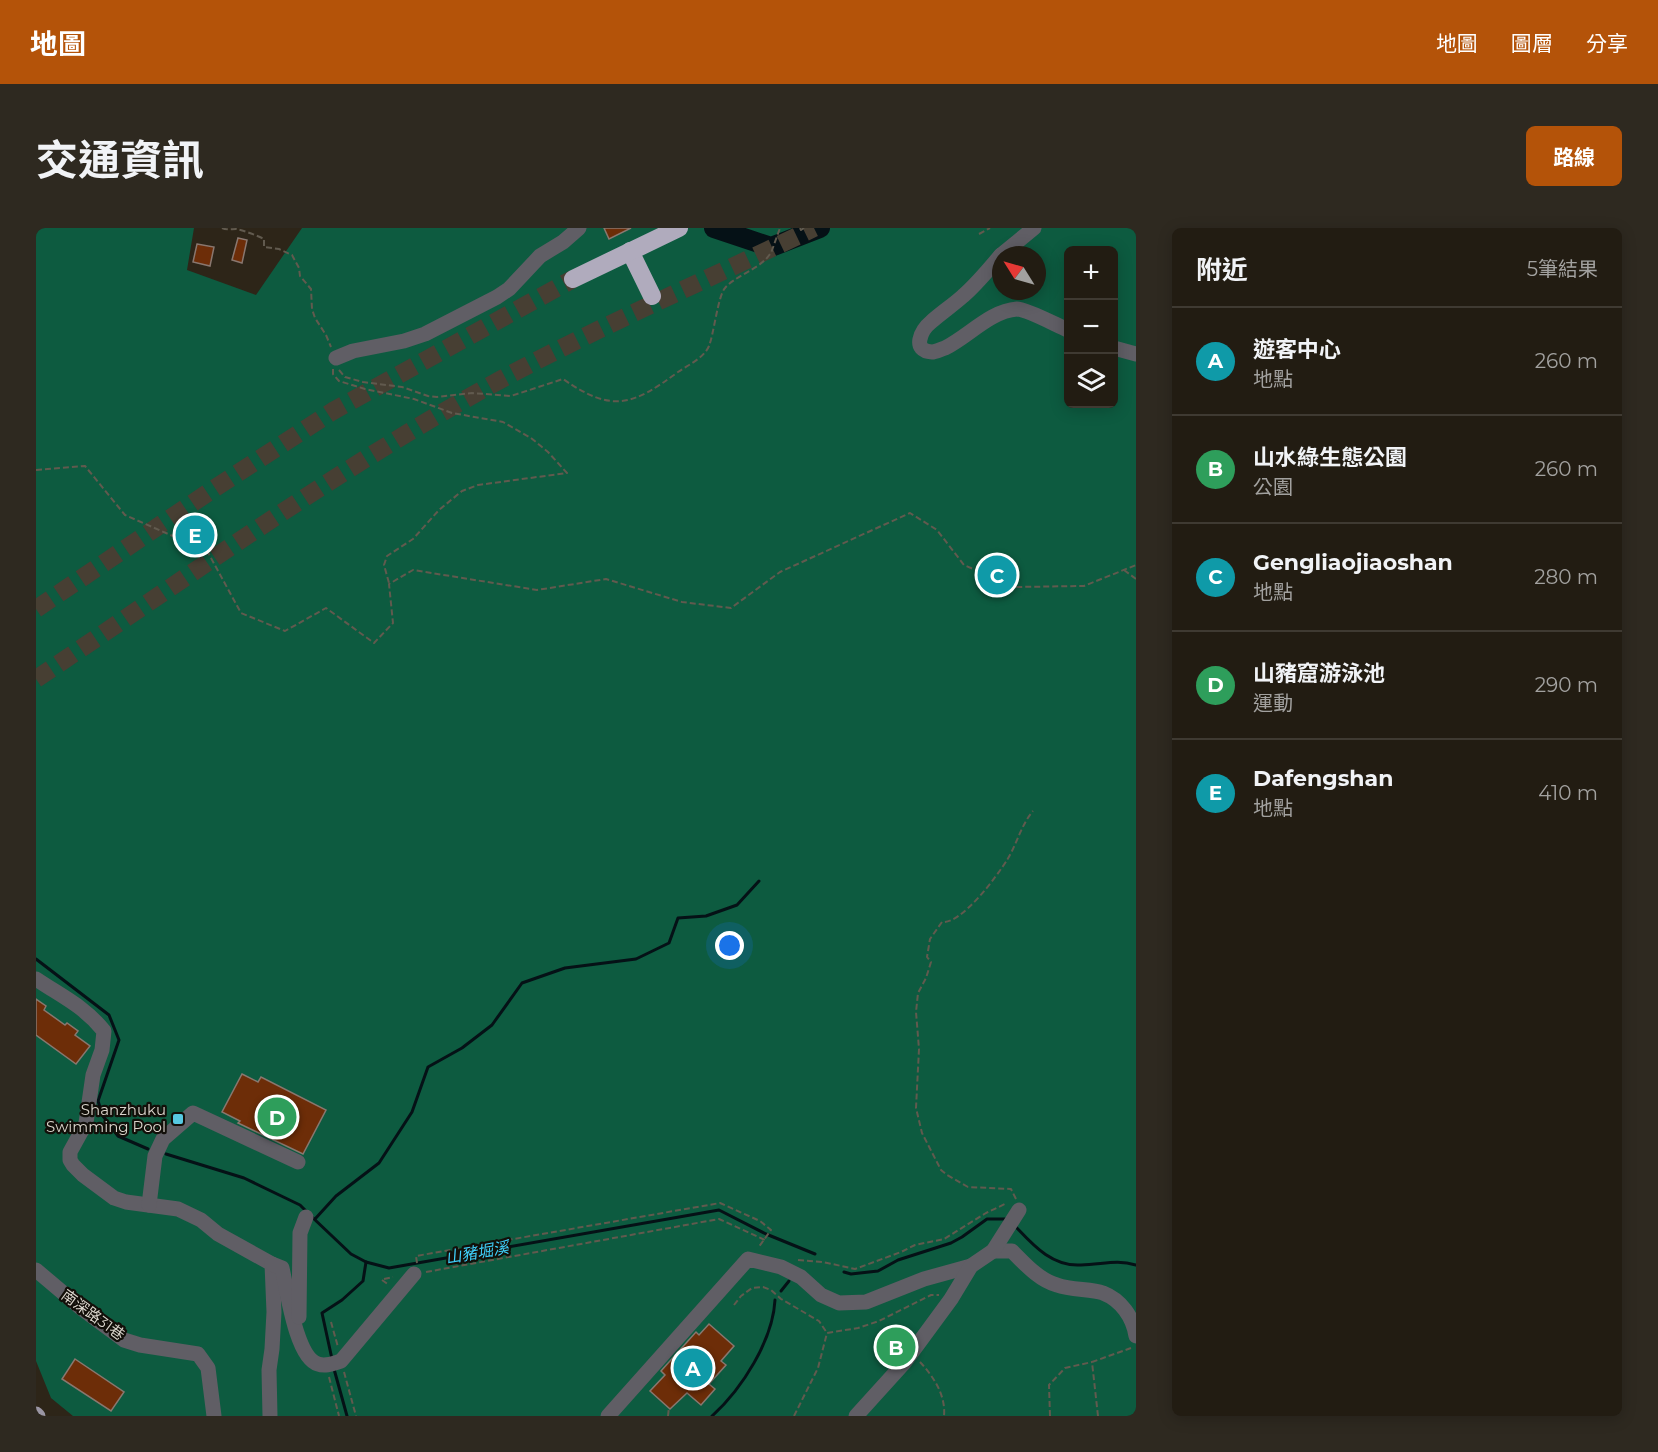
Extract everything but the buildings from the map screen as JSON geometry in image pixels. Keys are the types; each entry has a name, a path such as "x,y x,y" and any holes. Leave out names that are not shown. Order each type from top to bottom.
{"highway":[{"path":"573,279 679,228"},
{"path":"630,251 652,296"}],"street":[{"path":"336,358 353,351 404,341 425,334 497,297 509,289 540,256 563,242 579,228"},
{"path":"1012,246 1034,228"},
{"path":"992,265 964,295 924,327 919,337 920,345 925,350 932,352 940,350 958,341 993,316 1009,310 1021,309 1064,328"},
{"path":"1118,349 1136,354"},
{"path":"36,979 73,1001 93,1017 104,1031 102,1050 93,1075 86,1123 70,1152 70,1160 83,1175 114,1198 126,1202 178,1209 201,1220 218,1234 282,1268 299,1341 305,1353 315,1364 326,1366 341,1360 414,1274"},
{"path":"149,1204 155,1156 163,1139 193,1113 298,1162"},
{"path":"608,1416 748,1259 781,1267 801,1277 821,1295 839,1303 866,1302 924,1279 971,1266 993,1251 1019,1210"},
{"path":"299,1341 300,1233 306,1217"},
{"path":"993,1251 1012,1251 1033,1271 1055,1285 1102,1293 1123,1305 1136,1336"},
{"path":"270,1416 269,1370 274,1312 272,1264"},
{"path":"856,1416 912,1353 971,1266"},
{"name":"南深路31巷","path":"36,1270 124,1340 140,1345 198,1354 208,1368 214,1416"}],"path":[{"path":"222,228 238,229 249,235 257,236 264,239 264,247 279,249 292,255 300,276 311,289 315,318 326,335 336,358 339,372 345,377 363,382 402,387 428,396 472,393 511,396 563,379 582,392 598,399 625,401 653,391 706,351 724,289 766,259 780,228"},
{"path":"800,228 801,230 804,228"},
{"path":"979,234 990,228"},
{"path":"36,470 85,466 125,515 175,537 199,536 241,613 285,631 326,608 374,643 393,623 389,584 384,566 387,556 413,538 450,499 478,485 567,472 531,438 503,422 452,413 414,399 339,381 333,374 332,365 336,358"},
{"path":"389,584 413,570 537,590 606,579 682,602 731,608 780,572 910,513 937,530 964,565 1015,587 1084,586 1136,565"},
{"path":"1123,570 1136,579"},
{"path":"781,1267 799,1260 855,1269 915,1245 944,1239 987,1212 1016,1199 1011,1189 968,1187 941,1170 922,1133 916,1108 920,1049 916,1012 918,993 931,962 927,957 930,939 942,922 947,923 957,917 980,897 1006,862 1033,811"},
{"path":"416,1256 720,1203 760,1221 771,1230 765,1241 748,1259"},
{"path":"384,1279 719,1220 765,1241"},
{"path":"734,1305 752,1288 763,1287 819,1322 827,1333"},
{"path":"827,1333 858,1328 879,1321 931,1295 954,1294"},
{"path":"794,1416 818,1368 827,1333"},
{"path":"1050,1416 1049,1385 1065,1368 1092,1362 1136,1346"},
{"path":"912,1353 934,1377 941,1394 944,1416"},
{"path":"1092,1362 1098,1416"},
{"path":"326,1366 339,1416"},
{"path":"668,1416 669,1407"}],"green space":[{"path":"36,228 194,228 187,270 256,295 302,228 1136,228 1136,1416 73,1416 51,1398 36,1361"}],"waterway":[{"path":"714,228 771,247 820,228"},
{"path":"315,1219 336,1196 379,1163 412,1112 428,1067 462,1048 492,1025 522,983 565,968 636,959 669,943 678,918 706,916 737,905 759,881"},
{"name":"山豬堀溪","path":"36,959 109,1015 119,1040 98,1101 103,1116 118,1136 148,1149"},
{"name":"山豬堀溪","path":"166,1154 244,1178 300,1205 307,1212"},
{"name":"山豬堀溪","path":"312,1217 351,1254 366,1262 389,1268 719,1210 766,1234 815,1254"},
{"path":"844,1272 851,1274 878,1271 898,1260 951,1243 987,1219 1006,1219"},
{"path":"1015,1226 1044,1253 1061,1262 1071,1265 1122,1262 1136,1265"},
{"path":"332,1359 322,1313 342,1300 363,1281 366,1262"},
{"name":"山豬堀溪","path":"781,1291 789,1281"},
{"name":"山豬堀溪","path":"712,1416 734,1392 754,1363 769,1331 775,1300"},
{"path":"334,1369 347,1416"}],"tunnel":[{"path":"36,679 264,524 440,414 577,340 814,228"},
{"path":"36,609 333,411 573,279"}],"place":[{"name":"Dafengshan","path":"195,535"},
{"name":"Gengliaojiaoshan","path":"997,575"},
{"name":"山豬窟游泳池","path":"277,1117"},
{"name":"Shanzhuku Swimming Pool","path":"178,1119"},
{"name":"山水綠生態公園","path":"896,1347"},
{"name":"遊客中心","path":"693,1368"}]}
